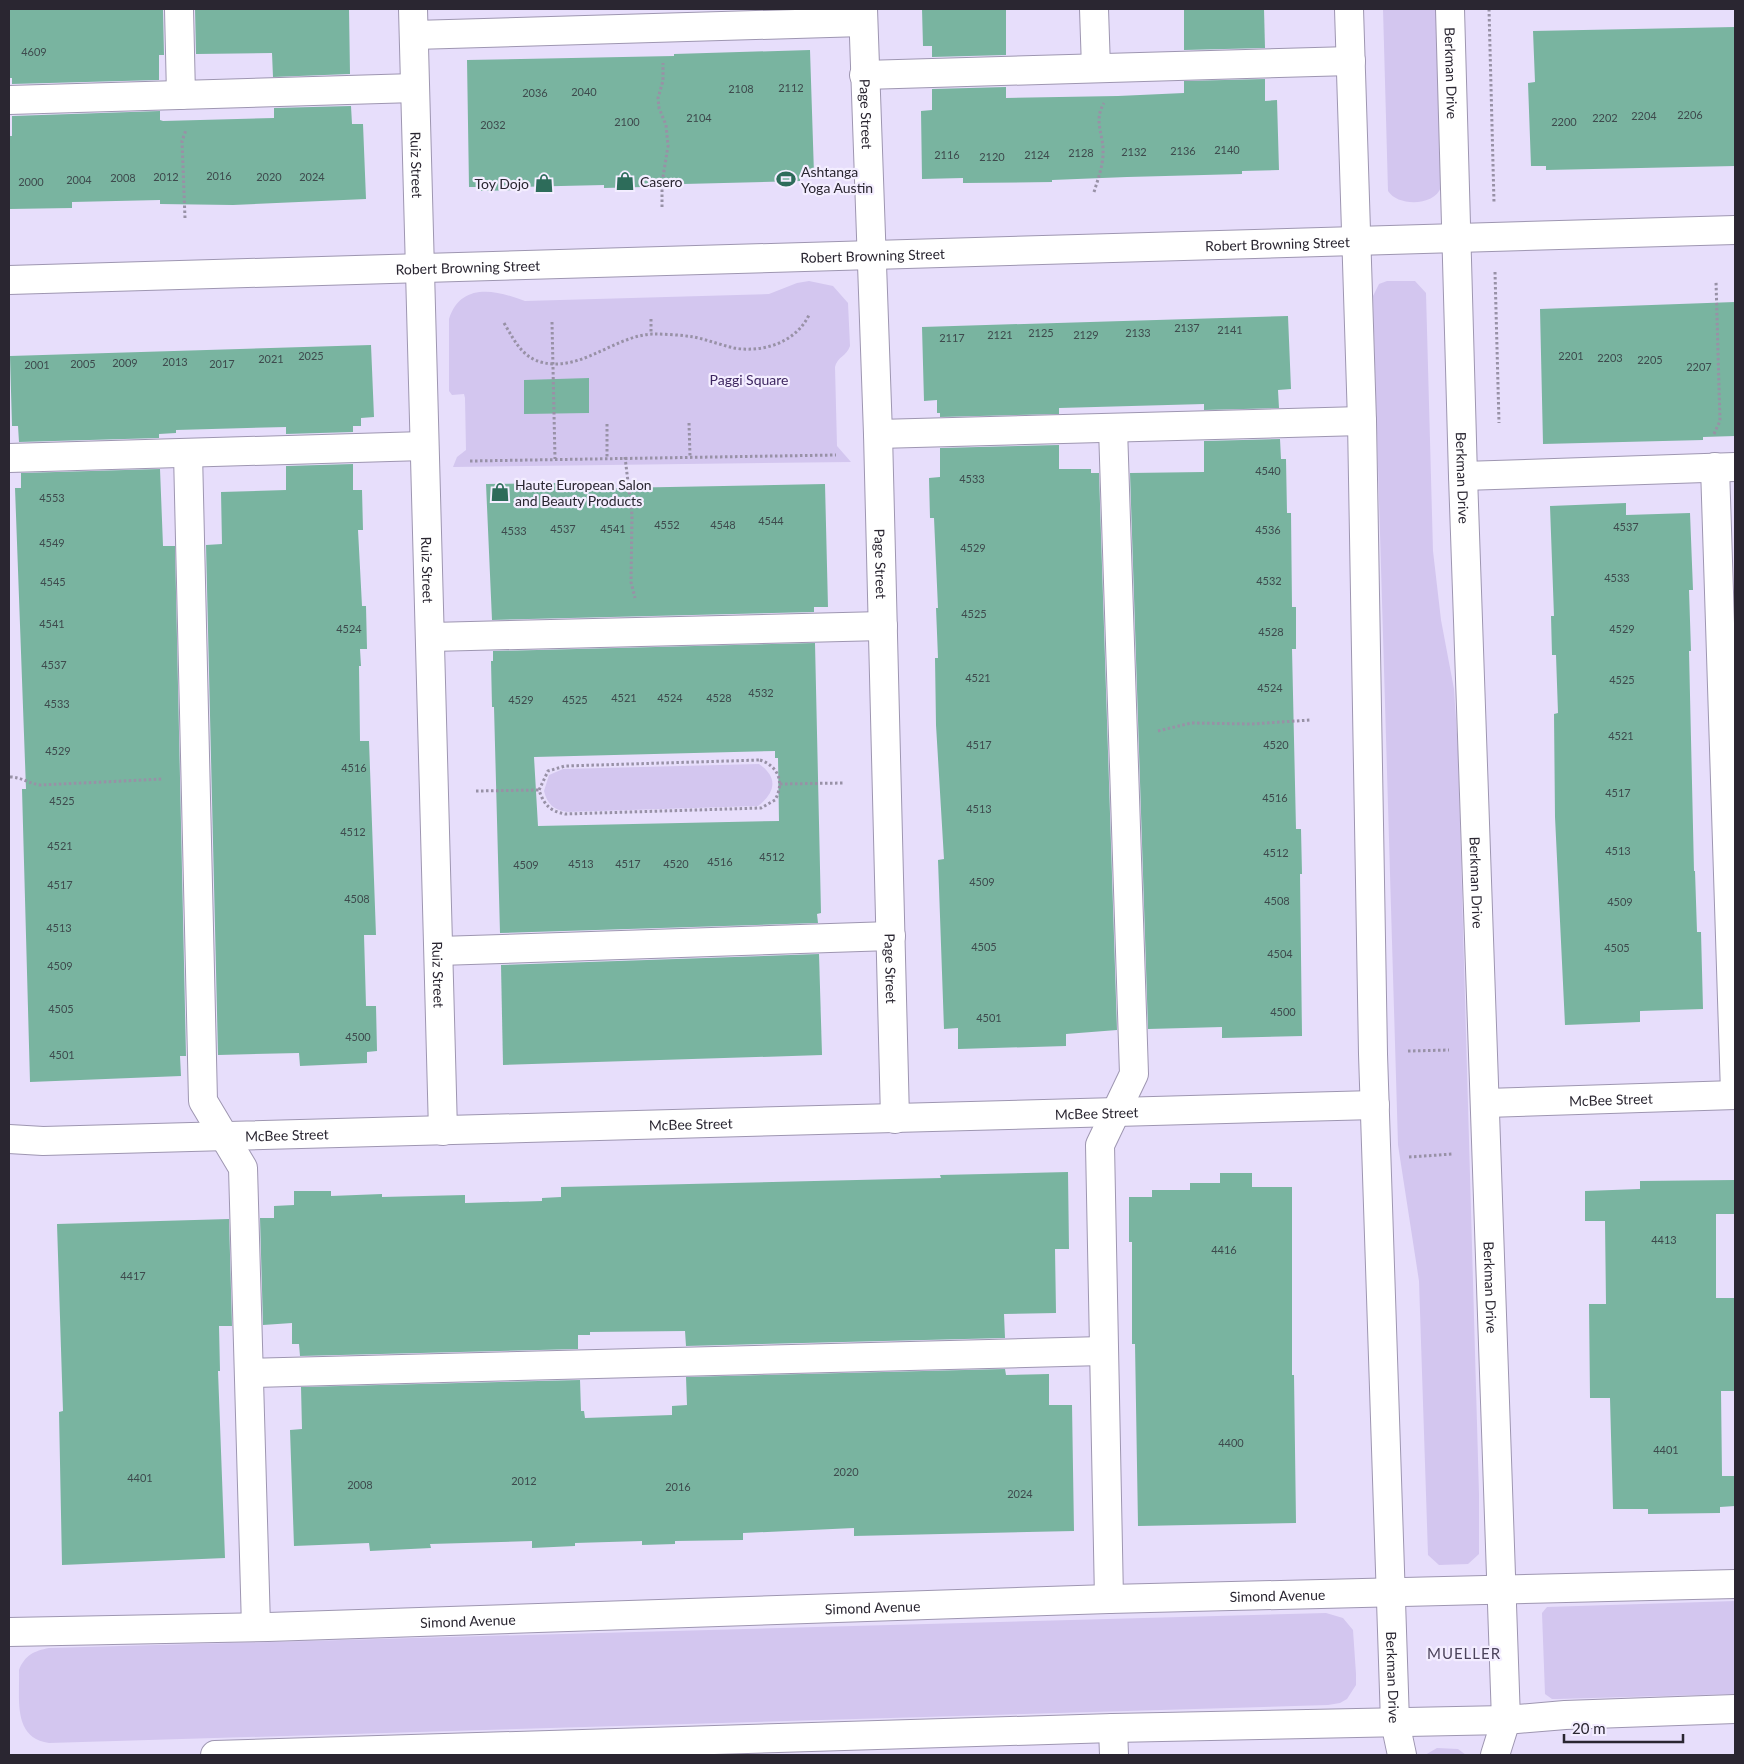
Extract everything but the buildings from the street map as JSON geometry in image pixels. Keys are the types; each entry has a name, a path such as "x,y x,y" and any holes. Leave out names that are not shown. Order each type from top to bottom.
{"street":[{"path":"179,9 187,95"},
{"path":"1094,9 1103,68"},
{"name":"Berkman Drive","path":"1349,9 1362,421 1375,1105 1395,1722 1402,1755"},
{"name":"Berkman Drive","path":"1450,9 1463,476 1503,1591 1506,1720 1496,1755"},
{"path":"413,22 644,22 863,15"},
{"name":"Page Street","path":"863,15 870,255 878,434 895,1119"},
{"name":"Ruiz Street","path":"413,22 443,1131"},
{"path":"864,75 1351,61"},
{"path":"9,100 415,88"},
{"name":"Robert Browning Street","path":"9,280 1735,230"},
{"path":"878,434 1362,421"},
{"path":"1109,1599 1100,1145 1134,1074 1113,428"},
{"path":"9,458 424,446"},
{"path":"188,453 202,1101 243,1168 256,1627"},
{"path":"1463,476 1725,467 1735,1094"},
{"path":"431,637 883,626"},
{"path":"439,951 891,936"},
{"name":"McBee Street","path":"1486,1103 1735,1094"},
{"name":"McBee Street","path":"9,1140 44,1141 443,1131 1375,1105"},
{"path":"249,1373 1103,1351"},
{"name":"Simond Avenue","path":"9,1632 256,1627 1109,1599 1391,1594 1735,1584"},
{"path":"215,1755 1113,1728 1506,1720 1565,1715 1735,1709"},
{"path":"1113,1728 1114,1755"}],"path":[{"path":"1489,9 1494,169"},
{"path":"644,22 663,81 658,98 659,108 668,136 668,146 662,183 662,207"},
{"path":"1094,192 1104,150 1098,116 1110,87 1103,68"},
{"path":"185,218 182,141 183,133 197,114 187,95"},
{"path":"1716,281 1720,421 1713,435 1725,467"},
{"path":"504,323 521,352 536,360 553,364 590,356 651,334 694,337 736,348 774,346 792,336 804,325 809,315"},
{"path":"651,319 651,334"},
{"path":"552,322 555,459"},
{"path":"689,423 690,456"},
{"path":"607,424 607,457"},
{"path":"470,461 607,457 836,455"},
{"path":"624,457 632,514 631,582 646,632"},
{"path":"1123,736 1140,735 1191,724 1252,724 1310,720"},
{"path":"760,760 774,769 780,784 775,800 761,808 565,814 555,812 547,807 539,790 548,772 565,766 760,760"},
{"path":"10,777 24,779 31,784 41,785 196,778"},
{"path":"780,784 843,783"},
{"path":"476,791 539,790"},
{"path":"1404,1052 1458,1049"},
{"path":"1399,1157 1458,1154"}],"green space":[{"path":"1383,9 1436,9 1441,187 1432,198 1424,201 1408,202 1400,200 1388,191"},
{"name":"Paggi Square","path":"809,281 833,286 848,303 850,346 835,367 837,446 851,462 453,467 457,457 466,450 465,398 464,394 452,395 449,391 449,319 455,307 462,299 471,294 491,292 525,301 769,294 797,283"},
{"path":"1387,281 1415,281 1426,293 1433,551 1441,620 1454,689 1458,750 1479,1494 1479,1554 1468,1564 1439,1565 1428,1555 1419,1281 1398,1145 1373,296 1379,284"},
{"path":"759,764 769,774 772,779 772,785 764,801 758,806 567,812 552,806 544,791 549,775 563,769"},
{"path":"1735,1601 1735,1694 1552,1699 1545,1694 1542,1613 1547,1607"},
{"path":"1326,1613 1343,1618 1353,1630 1356,1674 1356,1685 1347,1699 1340,1703 1328,1705 49,1743 37,1740 29,1733 20,1715 19,1704 19,1670 21,1665 31,1654 49,1648"},
{"path":"1437,1748 1458,1749 1466,1755 1425,1755"}],"place":[{"name":"Ashtanga Yoga Austin","path":"786,179"},
{"name":"Casero","path":"625,181"},
{"name":"Toy Dojo","path":"544,183"},
{"name":"Haute European Salon and Beauty Products","path":"500,492"}],"district":[{"name":"MUELLER","path":"1464,1653"}]}
